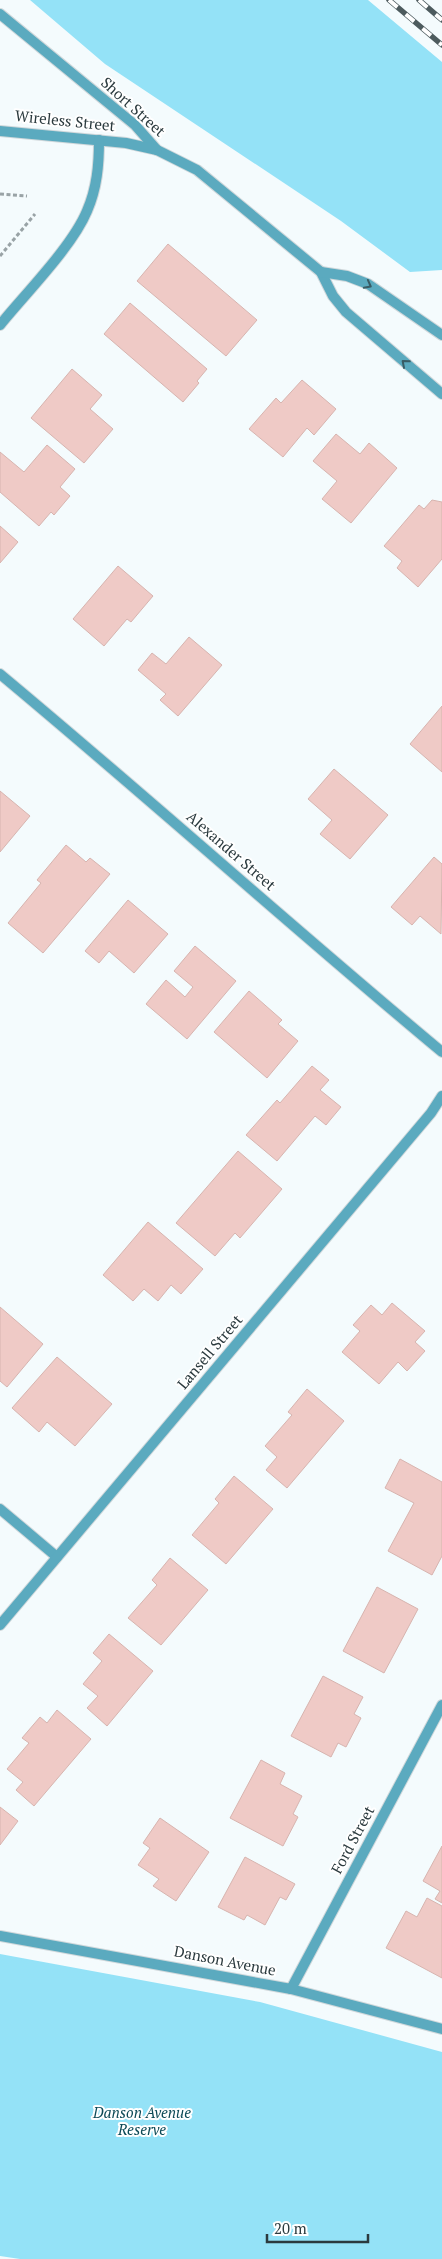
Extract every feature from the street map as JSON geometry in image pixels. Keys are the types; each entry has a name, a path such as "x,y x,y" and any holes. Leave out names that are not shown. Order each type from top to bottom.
{"street":[{"name":"Short Street","path":"0,14 135,125 157,150 197,170 321,272 333,296 346,312 442,394"},
{"name":"Wireless Street","path":"0,131 99,140 157,150"},
{"path":"0,325 58,256 86,214 99,167 99,140"},
{"path":"321,272 347,276 368,284 442,335"},
{"name":"Alexander Street","path":"0,674 123,776 325,954 442,1052"},
{"name":"Lansell Street","path":"0,1625 431,1113 442,1096"},
{"path":"0,1509 57,1557"},
{"name":"Ford Street","path":"290,1989 442,1705"},
{"name":"Danson Avenue","path":"0,1936 290,1989 442,2029"}],"path":[{"path":"0,194 27,196"},
{"path":"0,256 35,214"}],"green space":[{"path":"30,0 368,0 442,62 442,270 410,272 341,221 105,64"},
{"name":"Danson Avenue Reserve","path":"0,1954 260,2002 442,2052 442,2259 20,2259 0,2256"}],"building":[{"path":"168,244 257,320 226,356 137,281"},
{"path":"130,303 207,369 197,381 199,383 183,402 104,334"},
{"path":"72,369 102,395 90,409 113,429 84,463 31,418"},
{"path":"302,380 336,409 314,435 307,428 283,457 249,429 276,398 281,403"},
{"path":"336,434 360,454 369,443 397,468 351,523 322,499 337,481 313,461"},
{"path":"47,445 75,469 60,487 70,496 54,515 51,512 39,526 0,492 0,452 24,472"},
{"path":"432,500 442,502 442,559 418,587 397,568 402,561 384,546 419,505 424,509"},
{"path":"0,526 18,542 0,563"},
{"path":"118,566 153,596 131,622 127,619 104,646 73,619"},
{"path":"189,637 222,665 178,716 160,700 166,694 138,670 152,653 166,664"},
{"path":"442,706 442,772 410,744"},
{"path":"334,769 388,815 350,859 320,834 332,820 308,799"},
{"path":"0,791 30,816 0,852"},
{"path":"66,845 86,862 90,858 110,874 43,953 8,923 41,883 37,880"},
{"path":"434,857 442,864 441,934 420,916 412,925 391,907"},
{"path":"128,900 168,934 134,973 109,951 99,963 85,951"},
{"path":"195,946 236,981 187,1039 146,1004 166,980 185,997 193,987 174,971"},
{"path":"249,991 282,1020 278,1024 298,1041 267,1078 214,1032"},
{"path":"312,1066 329,1080 320,1090 341,1107 326,1125 315,1116 277,1161 246,1135 277,1100 280,1103"},
{"path":"238,1151 282,1189 240,1238 235,1233 215,1256 176,1223"},
{"path":"148,1222 203,1269 181,1294 171,1285 158,1301 144,1289 133,1301 103,1275"},
{"path":"392,1303 425,1331 415,1342 425,1351 407,1371 398,1362 379,1384 342,1352 360,1331 353,1325 371,1305 382,1315"},
{"path":"0,1307 43,1344 7,1387 0,1381"},
{"path":"57,1357 112,1404 75,1446 47,1422 39,1432 12,1408"},
{"path":"307,1389 344,1421 287,1488 266,1470 277,1457 265,1446 292,1415 288,1412"},
{"path":"400,1459 442,1482 442,1556 432,1575 388,1551 414,1503 385,1488"},
{"path":"234,1476 273,1509 226,1564 192,1535 219,1503 215,1499"},
{"path":"170,1558 208,1590 161,1645 128,1618 157,1585 152,1580"},
{"path":"377,1587 418,1609 384,1673 343,1651"},
{"path":"109,1634 153,1671 107,1726 87,1708 98,1696 83,1684 102,1661 93,1653"},
{"path":"323,1676 363,1697 354,1714 361,1718 346,1747 338,1743 331,1757 291,1736"},
{"path":"57,1710 91,1739 34,1806 16,1790 23,1782 7,1769 29,1743 22,1738 40,1717 47,1723"},
{"path":"261,1760 285,1773 280,1784 302,1796 293,1814 298,1817 283,1846 230,1818"},
{"path":"0,1807 18,1821 0,1845"},
{"path":"160,1818 209,1852 176,1901 153,1886 159,1879 138,1865 150,1848 143,1843"},
{"path":"442,1846 442,1903 435,1899 440,1891 423,1881"},
{"path":"245,1857 295,1884 286,1900 280,1897 265,1925 247,1915 244,1920 218,1907"},
{"path":"427,1898 442,1906 442,1978 386,1948 406,1911 417,1917"}],"railway":[{"path":"389,0 442,45"},
{"path":"419,0 442,20"}]}
